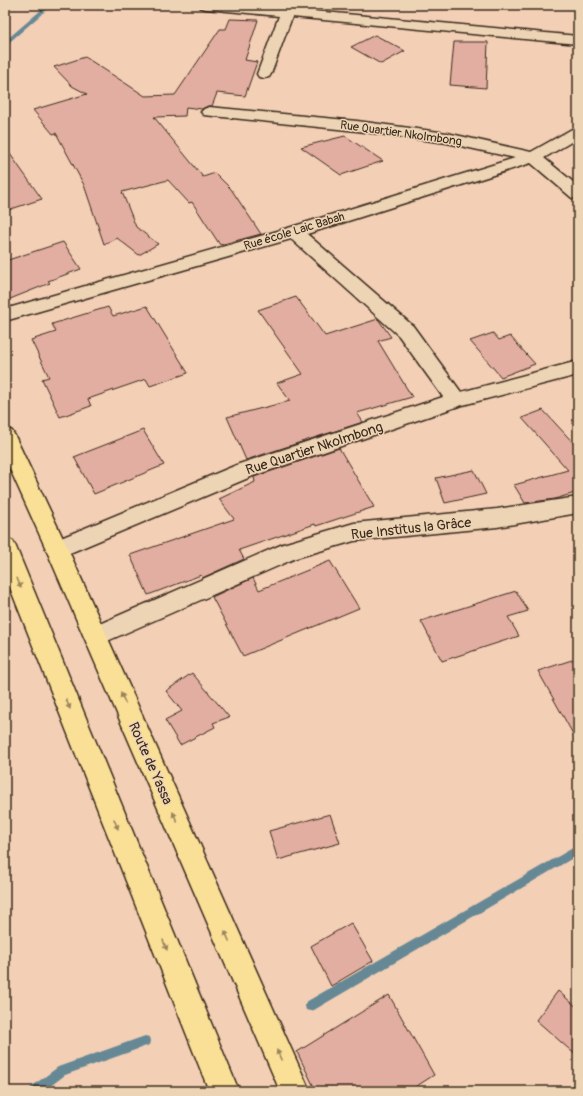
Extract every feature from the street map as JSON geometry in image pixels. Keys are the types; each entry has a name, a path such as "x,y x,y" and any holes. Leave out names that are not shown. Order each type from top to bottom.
{"main road":[{"name":"Route de Yassa","path":"5,436 96,636 295,1091"},
{"path":"5,547 224,1091"}],"street":[{"path":"206,5 287,14 578,40"},
{"path":"264,74 287,14"},
{"name":"Rue Quartier Nkolmbong","path":"209,112 357,126 440,137 533,157 578,194"},
{"name":"Rue école Laic Babah","path":"5,315 294,232 533,157 578,132"},
{"path":"294,232 406,331 456,400"},
{"name":"Rue Quartier Nkolmbong","path":"57,549 246,470 456,400 578,368"},
{"name":"Rue Institus la Grâce","path":"96,636 291,550 354,532 497,518 578,506"}],"building":[{"path":"230,19 258,20 245,60 257,62 245,96 217,93 212,106 202,109 186,107 185,116 154,117 203,177 215,173 231,189 261,234 220,245 192,202 189,203 168,180 122,192 136,227 158,244 139,255 117,238 104,244 84,185 56,133 53,134 33,110 87,94 72,86 54,67 85,57 145,96 175,95 220,29 226,29"},
{"path":"375,35 405,51 381,64 351,47"},
{"path":"454,42 488,42 486,88 450,85"},
{"path":"345,136 383,161 341,175 301,147"},
{"path":"5,147 42,199 5,211"},
{"path":"63,242 81,269 48,281 50,283 5,301 5,261"},
{"path":"296,297 325,336 378,319 391,337 378,341 412,397 357,413 363,422 246,460 227,417 290,401 277,383 303,374 258,310"},
{"path":"147,306 188,373 150,386 146,379 88,399 91,406 60,417 42,379 49,377 31,340 56,332 52,324 108,307 113,316"},
{"path":"493,333 499,340 510,336 535,364 501,377 470,341"},
{"path":"543,410 578,448 578,492 555,499 525,503 514,485 568,470 522,418"},
{"path":"143,430 164,465 94,494 74,457"},
{"path":"339,448 374,507 316,526 315,524 239,550 244,559 202,578 201,575 148,595 130,555 234,519 219,499 255,482 254,477"},
{"path":"474,470 486,494 445,503 436,478"},
{"path":"330,561 359,608 243,656 212,597 253,578 259,590"},
{"path":"516,591 528,611 508,617 519,636 442,661 421,621"},
{"path":"578,658 578,743 538,671"},
{"path":"192,673 229,717 213,723 215,727 180,745 165,720 182,711 166,691"},
{"path":"330,814 340,843 278,860 269,831"},
{"path":"351,923 373,961 331,986 311,946"},
{"path":"558,991 578,1008 578,1057 536,1020"},
{"path":"389,995 434,1075 409,1091 316,1091 297,1052"}],"waterway":[{"path":"5,44 50,5"},
{"path":"310,1006 578,850"},
{"path":"35,1091 62,1071 145,1041"}]}
